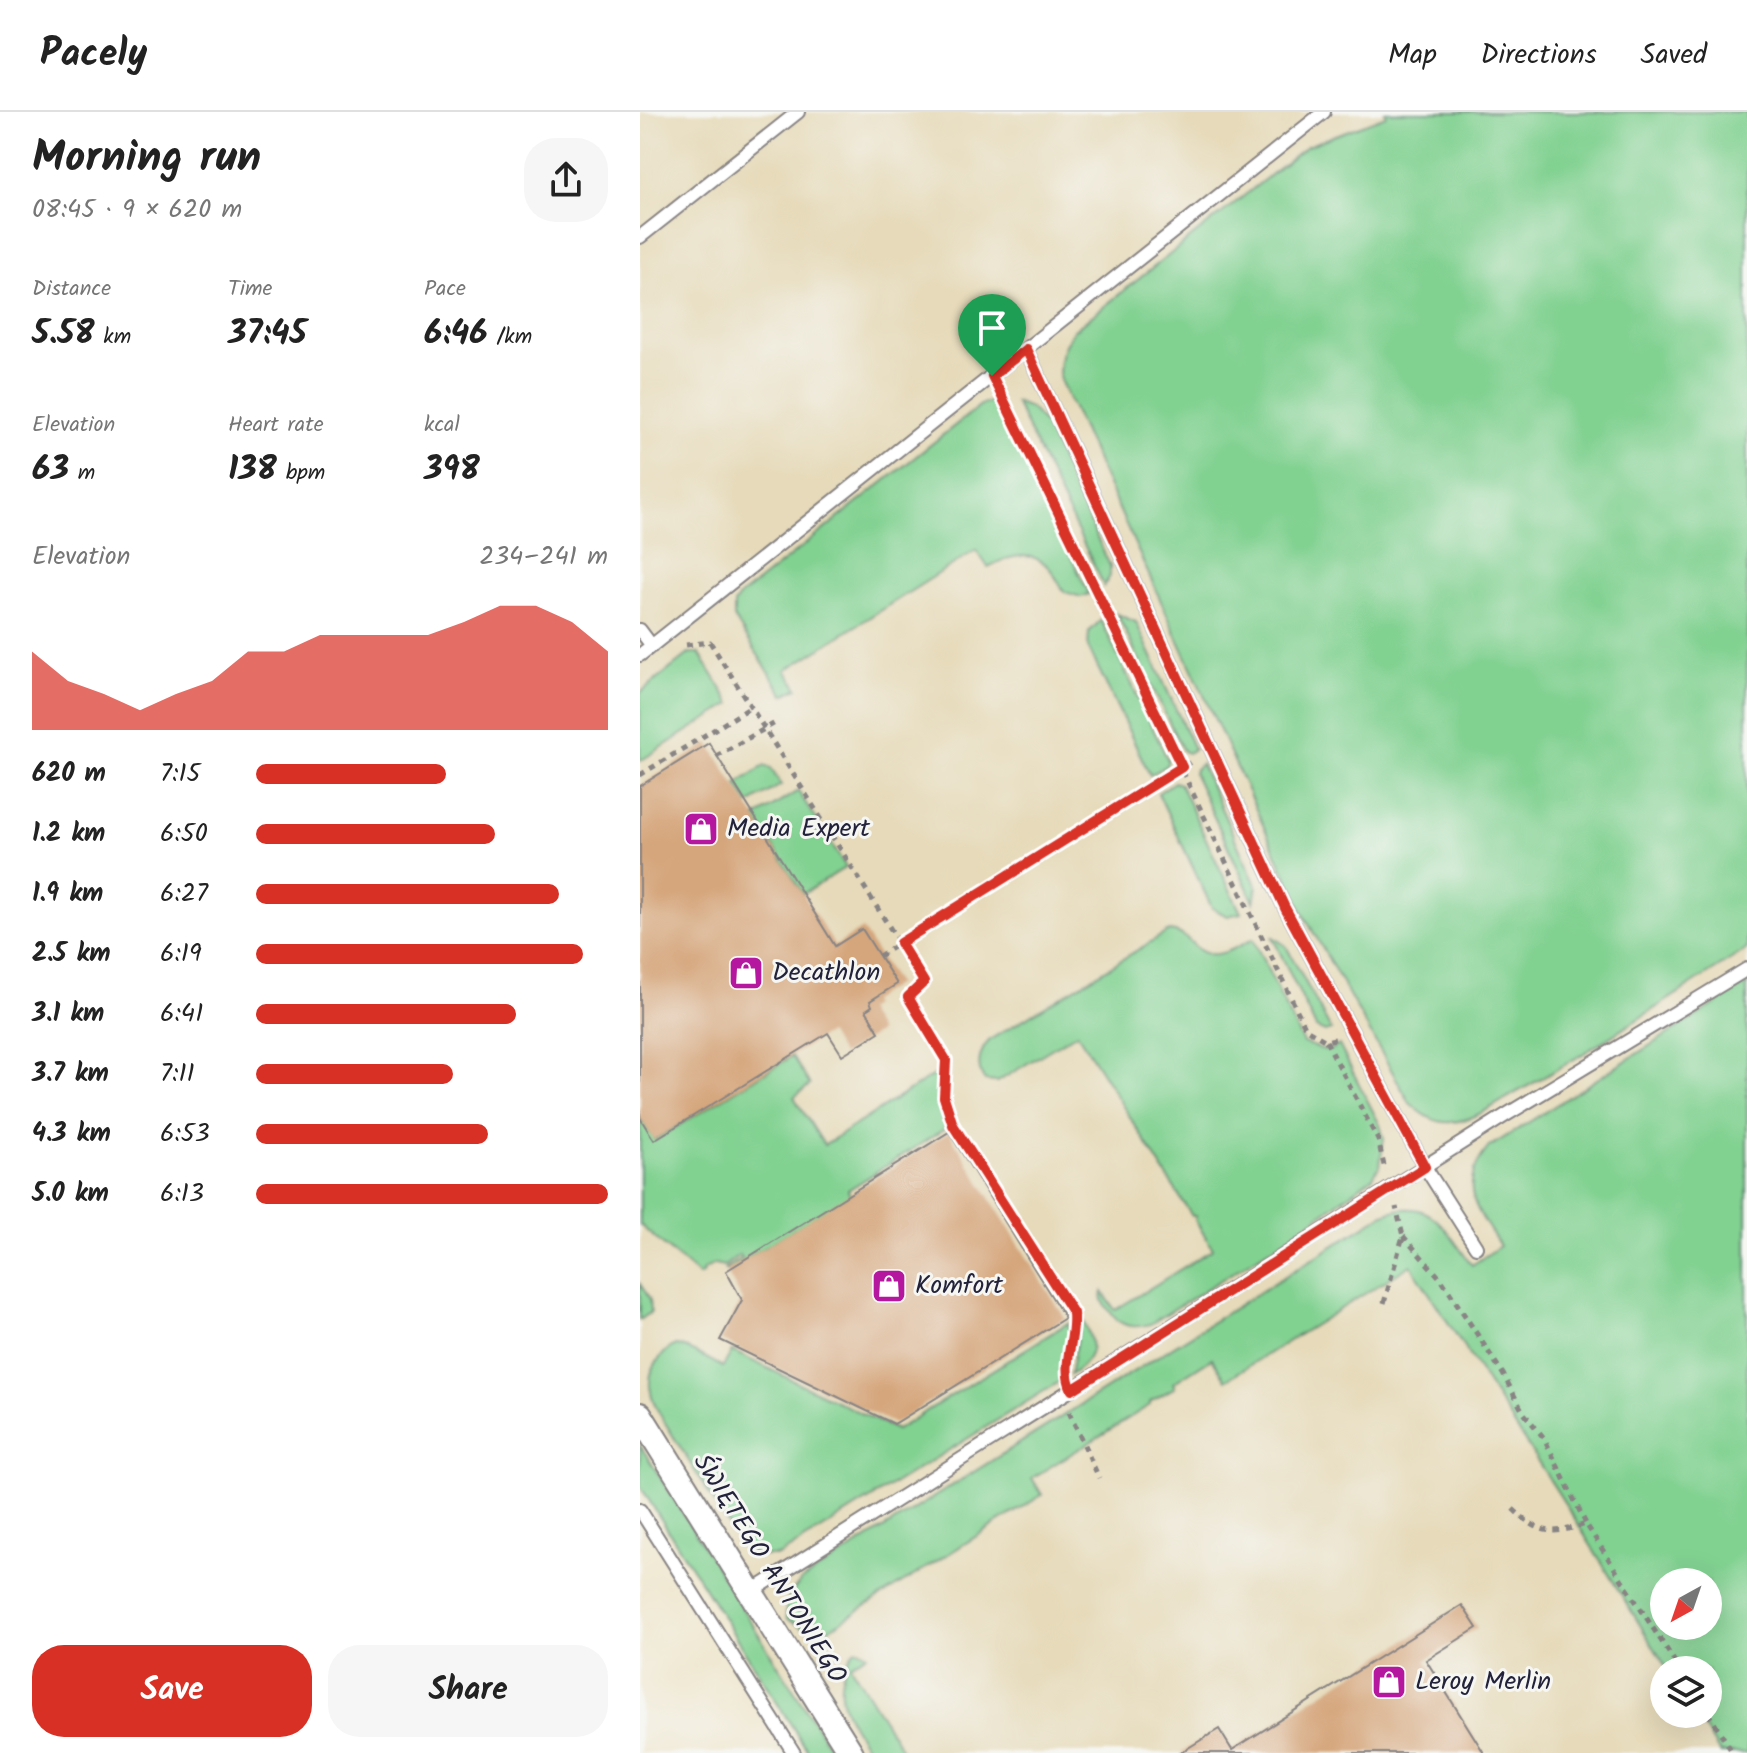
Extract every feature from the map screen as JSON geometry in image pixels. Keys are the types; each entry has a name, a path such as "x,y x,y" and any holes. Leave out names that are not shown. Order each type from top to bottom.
{"street":[{"name":"ŚWIĘTEGO ANTONIEGO","path":"640,1415 851,1753"}],"lane":[{"path":"640,237 798,112"},
{"path":"640,655 1324,112"},
{"path":"1026,349 1285,908 1425,1167 1476,1247"},
{"path":"640,630 652,646"},
{"path":"751,1592 1425,1167 1747,969"},
{"path":"640,1510 794,1753"}],"path":[{"path":"992,376 1306,1029 1326,1041 1378,1140 1403,1236 1441,1279 1503,1374 1523,1412 1544,1438 1586,1524 1671,1656"},
{"path":"676,653 686,645 710,642 924,982 908,997 946,1060 944,1097 953,1125 1073,1313 1075,1328 1066,1376 1072,1390 1069,1415 1099,1478"},
{"path":"640,775 751,707"},
{"path":"716,756 777,722"},
{"path":"879,956 1212,749"},
{"path":"1326,1041 1351,1031"},
{"path":"1384,1303 1403,1236"},
{"path":"1513,1509 1532,1527 1560,1532 1586,1524"},
{"path":"1717,1728 1733,1753"}],"shaded area":[{"path":"640,112 1747,112 1747,1753 812,1753 640,1479"}],"green space":[{"path":"1385,112 1747,112 1747,949 1548,1075 1478,1114 1452,1122 1434,1120 1410,1103 1306,919 1059,373 1061,354 1073,331 1307,146 1386,116"},
{"path":"996,401 1089,594 1081,597 1065,592 1050,569 1036,558 1012,557 988,567 976,550 786,670 798,688 784,695 734,618 734,604 739,597 982,404"},
{"path":"1015,402 1030,408 1045,424 1110,566 1110,576 1104,586"},
{"path":"1117,614 1136,622 1194,749 1188,753 1183,751"},
{"path":"1101,620 1168,760 1166,766 1150,775 1088,647 1089,632"},
{"path":"690,653 699,653 731,704 640,761 640,693"},
{"path":"1201,764 1257,887 1254,902 1194,774"},
{"path":"764,766 771,768 781,785 749,804 737,784"},
{"path":"1174,782 1180,784 1241,913 1227,916 1212,908 1158,793"},
{"path":"798,791 846,867 803,894 755,818"},
{"path":"1169,931 1181,934 1197,948 1211,954 1225,952 1253,939 1303,1043 1328,1051 1339,1045 1384,1138 1380,1165 1373,1177 1291,1236 1150,1324 1132,1326 1113,1316 1103,1301 1103,1292 1115,1310 1213,1249 1195,1220 1196,1216 1192,1216 1077,1033 997,1082 985,1081 980,1070 980,1059 991,1039"},
{"path":"1272,936 1286,946 1331,1030 1325,1032 1316,1028"},
{"path":"1747,984 1747,1753 1720,1753 1704,1728 1722,1728 1722,1656 1659,1656 1411,1265 1226,1380 1212,1358 1173,1383 1175,1387 1150,1402 1150,1405 1032,1478 1042,1495 829,1629 813,1632 787,1619 787,1603 802,1580 1384,1214 1401,1209 1427,1213 1446,1230 1472,1265 1500,1246 1473,1198 1473,1175 1488,1148"},
{"path":"792,1056 810,1085 794,1097 824,1145 940,1071 939,1096 946,1128 848,1190 850,1195 726,1271 724,1269 741,1258 739,1255 724,1266 714,1264 699,1276 640,1225 640,1118 655,1140"},
{"path":"640,1284 650,1299 651,1312 640,1320"},
{"path":"1077,1311 1092,1346 1087,1360 1070,1375 1079,1328"},
{"path":"1068,1323 1070,1334 1062,1380 778,1556 759,1556 743,1548 662,1418 650,1388 655,1365 673,1347 685,1348 723,1367 732,1351 896,1430"},
{"path":"640,1445 833,1753 809,1753 640,1486"},
{"path":"859,1649 867,1654 850,1665 904,1753 870,1753 847,1715 841,1679 854,1650"}],"building":[{"name":"Decathlon","path":"709,743 835,946 862,929 897,984 870,1001 872,1006 866,1010 879,1032 842,1055 828,1033 654,1140 640,1118 640,786"},
{"name":"Komfort","path":"949,1132 1065,1318 894,1424 720,1340 742,1300 726,1271"},
{"name":"Leroy Merlin","path":"1462,1605 1477,1628 1426,1660 1484,1753 1180,1753 1219,1729 1232,1750"}],"place":[{"name":"Media Expert","path":"701,829"},
{"name":"Decathlon","path":"746,973"},
{"name":"Komfort","path":"889,1286"},
{"name":"Leroy Merlin","path":"1389,1682"}],"route":[{"path":"1026,349 1285,908 1425,1167 1072,1390 1066,1376 1075,1328 1073,1313 953,1125 944,1097 946,1060 908,997 924,982 900,943 1182,767 992,376 1026,349"}]}
